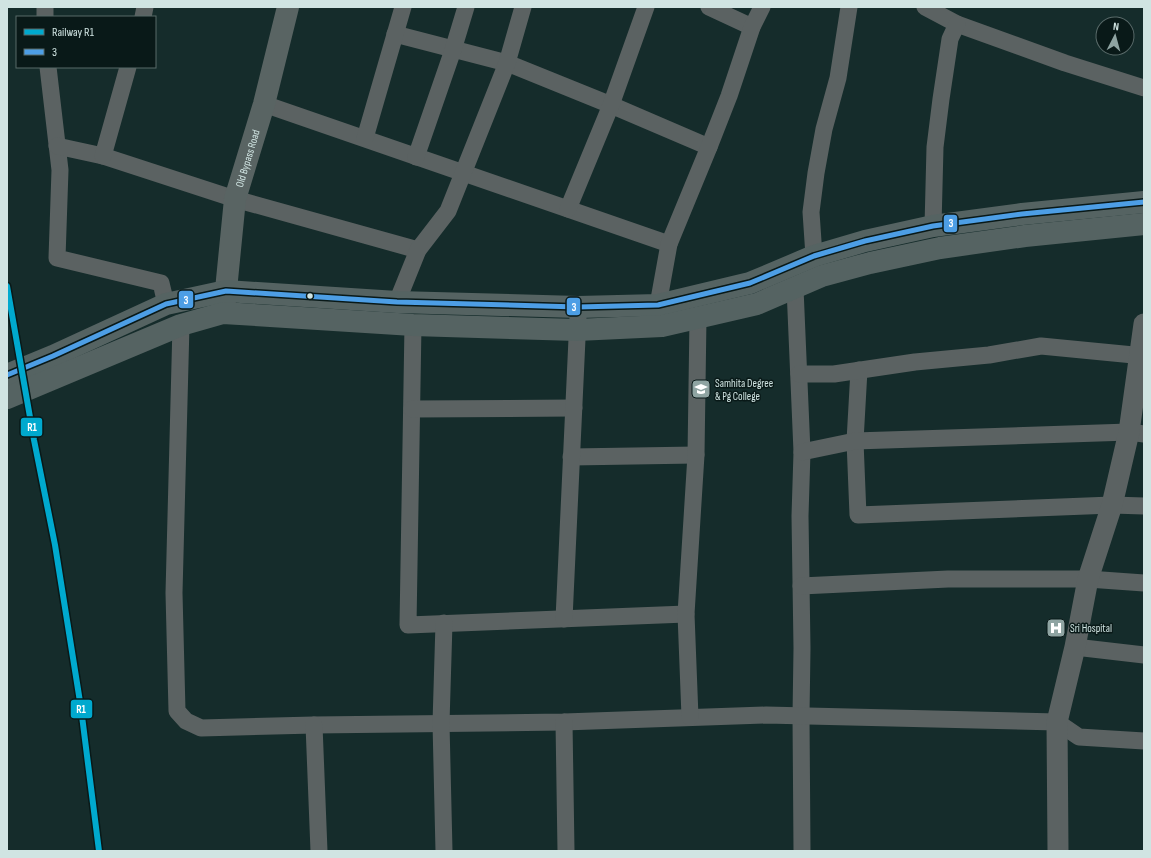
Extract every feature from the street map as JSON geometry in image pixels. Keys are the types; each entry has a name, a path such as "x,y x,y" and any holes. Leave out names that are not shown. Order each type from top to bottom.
{"main road":[{"name":"Old Bypass Road","path":"223,313 235,199 264,104 288,7"},
{"path":"7,375 53,356 166,304 226,291 397,302 578,307 658,305 750,283 814,256 865,242 934,226 1022,214 1144,202"},
{"path":"7,398 181,325 223,313 413,325 576,330 662,326 757,304 822,276 870,263 940,248 1025,236 1144,224"}],"street":[{"path":"365,138 403,7"},
{"path":"416,157 453,50 466,7"},
{"path":"397,302 418,250 448,211 507,63 523,7"},
{"path":"568,209 611,105 646,7"},
{"path":"709,7 752,27"},
{"path":"658,305 670,244 709,147 752,27 762,7"},
{"path":"814,256 811,212 816,173 824,129 838,78 849,7"},
{"path":"925,7 957,24 1066,63 1144,88"},
{"path":"934,226 936,140 950,39 957,24"},
{"path":"395,34 507,63 709,147"},
{"path":"48,68 60,170 57,258 161,283 166,304"},
{"path":"103,156 128,68"},
{"path":"264,104 670,244"},
{"path":"57,146 103,156 235,199 418,250"},
{"path":"795,288 802,452 800,516 802,648 802,851"},
{"path":"564,619 578,307"},
{"path":"690,717 686,614 696,455 698,318"},
{"path":"1058,851 1057,722 1075,647 1088,579 1136,433 1144,324"},
{"path":"181,325 174,593 177,711 186,721 200,728 564,722 766,715 1057,722 1078,737 1144,741"},
{"path":"413,325 408,624 686,614"},
{"path":"798,374 834,374 915,362 989,355 1040,346 1142,356"},
{"path":"859,370 855,441 858,515 1112,505 1144,506"},
{"path":"412,409 574,408"},
{"path":"802,452 855,441 1136,433"},
{"path":"571,457 696,455"},
{"path":"801,586 948,580 1088,579 1144,582"},
{"path":"444,623 441,724 444,851"},
{"path":"1075,647 1144,654"},
{"path":"564,722 566,851"},
{"path":"314,725 319,851"}],"rail line":[{"name":"R1","path":"7,286 34,440 55,545 81,708 99,851"}],"transit line":[{"name":"3","path":"7,375 53,356 166,304 226,291 397,302 578,307 658,305 750,283 814,256 865,241 933,226 1022,214 1144,202"}],"place":[{"name":"Samhita Degree & Pg College","path":"701,389"},
{"name":"Sri Hospital","path":"1056,628"}]}
